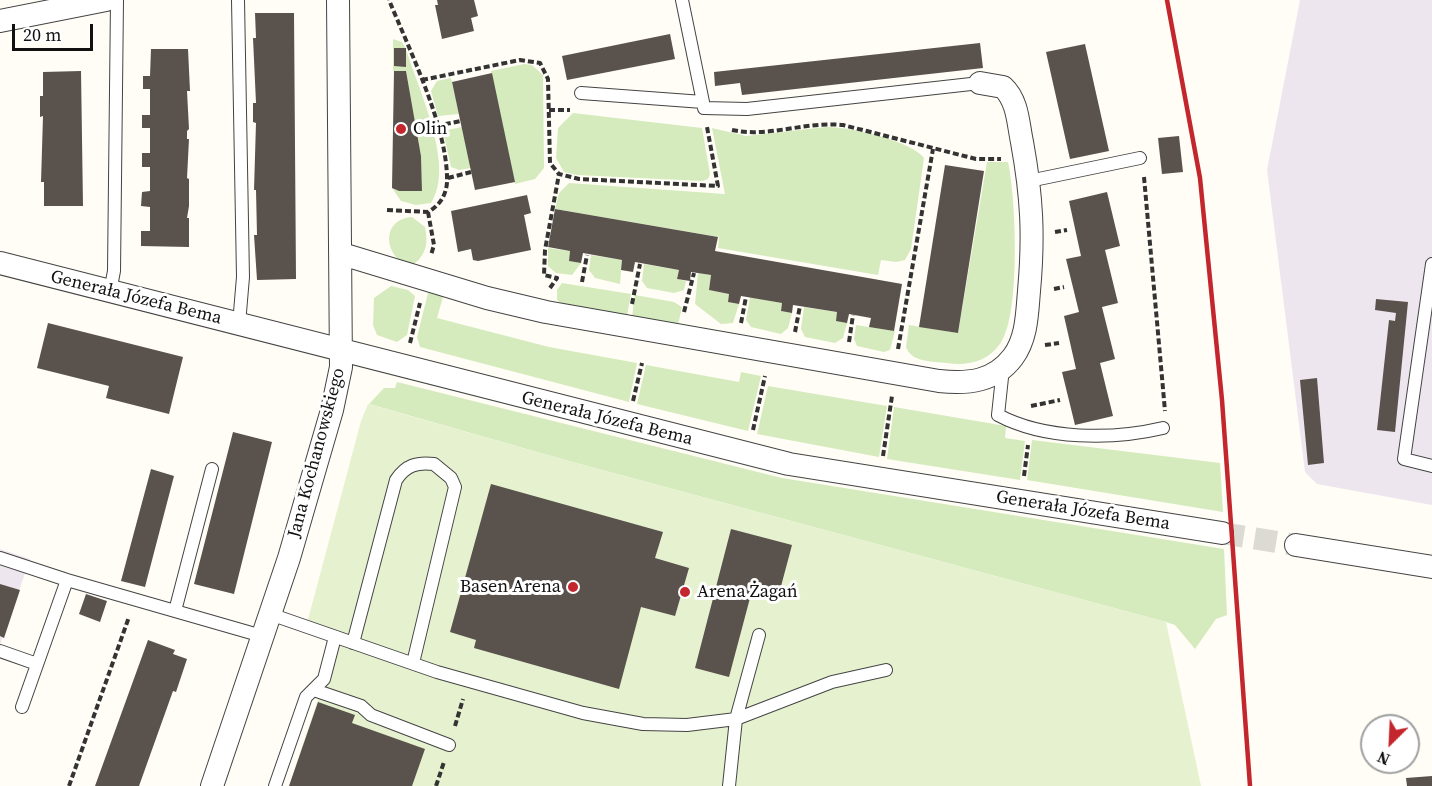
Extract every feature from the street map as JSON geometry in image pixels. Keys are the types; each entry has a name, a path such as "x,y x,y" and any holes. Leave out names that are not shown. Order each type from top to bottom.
{"street":[{"path":"0,21 106,0"},
{"name":"Jana Kochanowskiego","path":"212,786 266,625 332,410 342,351 338,0"},
{"path":"342,254 515,306 953,382 979,380 1003,367 1019,347 1027,318 1033,243 1029,181 1014,101 1003,87 980,83"},
{"name":"Generała Józefa Bema","path":"0,263 789,464 1222,533"},
{"path":"1296,545 1432,567"}],"lane":[{"path":"110,292 114,271 117,0"},
{"path":"238,0 243,277 238,324"},
{"path":"682,0 704,108 747,110 980,83"},
{"path":"581,93 703,102"},
{"path":"1029,181 1140,158"},
{"path":"1432,264 1404,459 1432,466"},
{"path":"1003,367 998,415 1017,425 1085,434 1132,433 1163,428"},
{"path":"353,643 396,480 401,471 412,465 434,464 451,478 455,487 413,663"},
{"path":"175,611 212,469"},
{"path":"0,558 175,611 335,637 413,663 583,713 644,724 687,725 736,719 832,682 886,670"},
{"path":"22,707 67,580"},
{"path":"729,786 736,719 759,635"},
{"path":"275,786 306,697 324,679 335,637"},
{"path":"0,651 37,664"},
{"path":"314,690 361,706 371,715 449,745"}],"path":[{"path":"387,210 428,212 442,200 447,177 436,126 422,80 389,0"},
{"path":"422,80 520,60 535,61 544,67 547,74 550,164 559,174 579,179 718,186 707,124 717,126"},
{"path":"549,110 582,111"},
{"path":"436,126 461,121"},
{"path":"727,129 750,133 833,124 987,160 1011,158"},
{"path":"896,360 933,149"},
{"path":"447,177 471,172"},
{"path":"546,296 557,278 544,275 545,250 559,174"},
{"path":"1143,174 1165,415 1163,428"},
{"path":"428,212 434,245 429,262"},
{"path":"582,282 587,255"},
{"path":"627,327 640,264"},
{"path":"679,336 694,273"},
{"path":"740,333 746,297"},
{"path":"409,349 420,300"},
{"path":"794,342 800,306"},
{"path":"848,351 854,315"},
{"path":"751,437 770,351"},
{"path":"632,407 642,363"},
{"path":"1031,406 1060,400"},
{"path":"882,461 888,421"},
{"path":"1023,483 1029,440"},
{"path":"69,786 131,610"}],"shaded area":[{"path":"1300,0 1432,0 1432,505 1317,484 1305,472 1267,170"},
{"path":"0,549 30,559 0,645"}],"green space":[{"path":"393,39 402,42 406,49 432,127 439,169 438,187 431,203 416,205 401,201 392,188 399,191 422,191 421,156 406,71 393,71"},
{"path":"524,64 532,65 543,75 544,168 535,179 515,184 491,71"},
{"path":"451,78 459,114 438,116 431,91 437,81"},
{"path":"573,113 702,128 710,174 708,179 702,181 577,175 564,172 556,158 558,128"},
{"path":"462,127 471,168 459,170 451,167 443,131"},
{"path":"826,127 863,132 893,140 907,146 924,158 911,249 905,260 896,262 881,260 878,275 718,248 719,237 555,209 559,193 569,183 725,194 712,128 746,136"},
{"path":"987,162 1008,162 1011,179 1015,256 1014,283 1007,330 1000,344 983,359 954,364 918,359 906,347 909,325 958,333"},
{"path":"412,217 425,227 426,238 424,252 414,264 398,259 393,253 389,239 390,232 397,222"},
{"path":"548,248 570,251 569,261 581,263 572,275 556,273 548,266"},
{"path":"591,255 622,260 620,284 595,278 589,270"},
{"path":"644,264 679,270 677,279 686,281 684,290 674,293 647,288 642,281"},
{"path":"698,273 711,275 709,290 729,294 728,302 739,304 733,323 721,324 695,304"},
{"path":"562,283 631,294 627,316 563,305 557,300 557,290"},
{"path":"391,286 408,290 415,296 407,335 397,342 377,335 373,325 374,298"},
{"path":"429,289 443,297 437,318 549,347 637,363 629,402 420,347 417,337"},
{"path":"635,295 674,302 682,307 678,325 632,317"},
{"path":"750,297 782,303 781,311 792,313 788,328 781,334 751,327 746,320"},
{"path":"804,307 837,312 847,323 843,338 835,343 805,337 801,329"},
{"path":"856,325 895,331 890,350 884,352 857,346 854,339"},
{"path":"646,365 739,382 741,372 761,376 748,431 637,404"},
{"path":"397,382 782,478 1224,549 1227,615 1216,619 1195,649 1175,625 1166,622 565,460 369,404 384,388 395,388"},
{"path":"768,386 887,406 879,457 757,434"},
{"name":"Arena Żagań","path":"368,404 565,460 1166,622 1201,786 289,786 338,639 306,627 361,421"},
{"path":"894,407 1006,426 1005,438 1025,441 1020,480 887,459"},
{"path":"1032,440 1220,463 1223,512 1027,480"}],"building":[{"path":"437,0 474,0 478,16 471,18 474,31 442,39 435,5 438,5"},
{"path":"255,13 294,13 296,279 257,280 254,235 257,235 256,190 254,190 256,123 253,122 253,103 256,103 253,38 256,38"},
{"path":"670,34 675,59 567,80 562,56"},
{"path":"980,43 983,68 742,95 740,83 715,86 714,72"},
{"path":"1085,44 1109,151 1070,159 1046,52"},
{"path":"394,48 406,48 406,67 394,66"},
{"path":"151,49 188,49 190,91 187,91 189,206 187,218 189,218 189,247 141,246 141,231 150,231 150,207 141,206 142,192 150,191 150,167 142,167 142,153 150,153 150,128 142,128 142,115 150,115 150,89 143,89 143,76 150,76"},
{"path":"81,71 83,206 44,206 44,182 41,182 43,116 40,117 43,72"},
{"path":"394,71 406,71 421,156 422,191 399,191 392,188"},
{"path":"492,73 515,182 475,190 452,82"},
{"path":"1179,136 1183,172 1162,174 1158,138"},
{"path":"945,165 984,171 958,333 919,327"},
{"path":"1107,192 1120,246 1105,250 1118,303 1102,307 1115,359 1100,363 1113,416 1075,425 1062,372 1076,369 1064,316 1079,312 1066,259 1081,256 1069,201"},
{"path":"527,195 531,213 524,215 531,250 478,261 473,260 471,249 458,252 451,211"},
{"path":"555,209 718,237 715,251 902,284 894,331 869,327 871,318 849,314 847,323 836,321 837,312 793,305 792,313 781,311 782,303 741,296 739,304 728,302 729,294 709,290 711,275 691,272 690,281 677,279 679,270 635,262 633,272 621,270 622,260 583,253 581,263 569,261 570,251 548,247"},
{"path":"1376,299 1408,302 1395,432 1377,430 1389,320 1395,321 1396,313 1375,310"},
{"path":"48,323 183,357 169,414 106,398 109,386 37,368"},
{"path":"1317,378 1324,463 1308,465 1300,380"},
{"path":"233,432 272,442 234,594 194,584"},
{"path":"151,469 174,476 145,587 121,581"},
{"name":"Basen Arena","path":"491,484 663,532 655,558 689,568 675,616 641,607 619,689 474,648 476,640 450,632"},
{"path":"731,529 792,545 780,590 754,583 729,677 695,668"},
{"path":"0,584 20,590 4,638 0,636"},
{"path":"86,594 107,601 100,622 79,614"},
{"path":"148,640 175,650 173,654 187,659 176,692 173,691 139,786 95,786"},
{"path":"318,702 355,715 352,723 425,749 412,786 289,786"},
{"path":"1432,776 1432,786 1407,786 1406,778"}],"tunnel":[{"path":"1222,533 1296,545"}],"railway":[{"path":"1167,0 1200,178 1222,400 1250,786"}],"place":[{"name":"Olin","path":"401,129"},
{"name":"Basen Arena","path":"573,587"},
{"name":"Arena Żagań","path":"685,592"}]}
